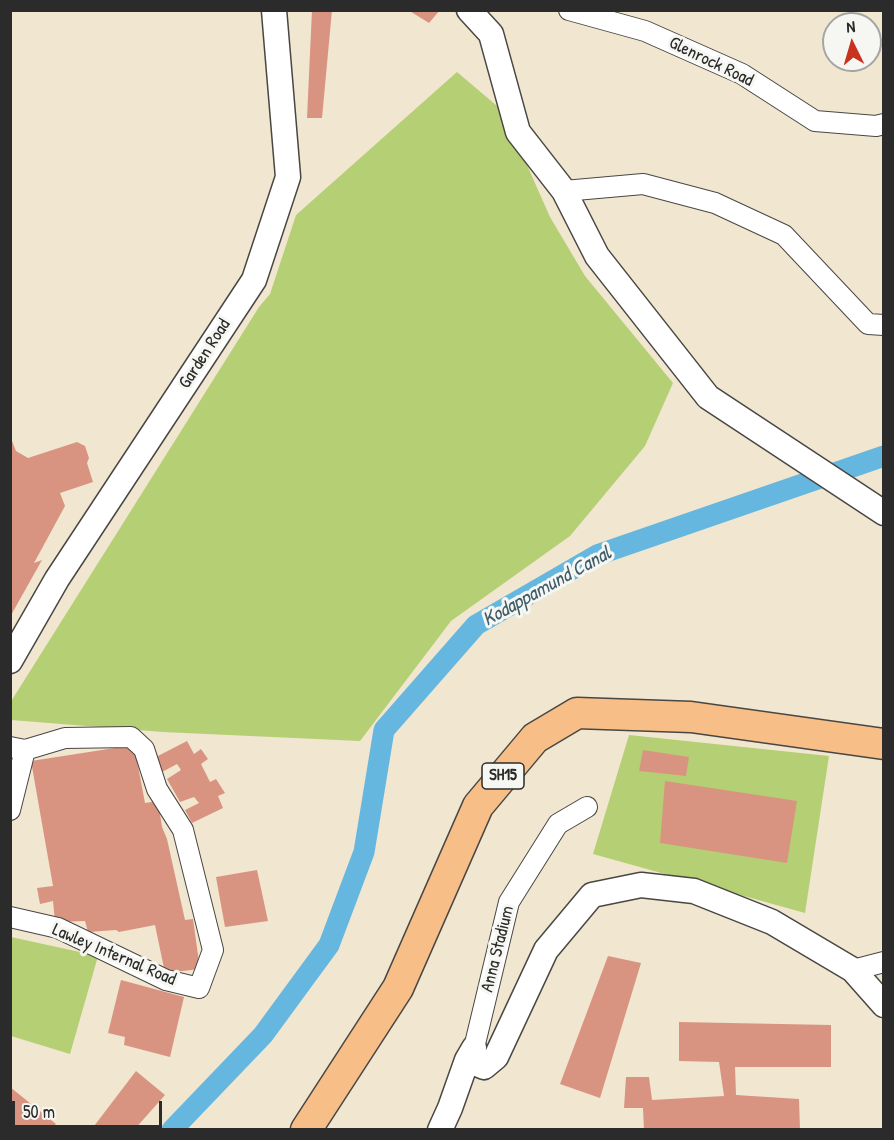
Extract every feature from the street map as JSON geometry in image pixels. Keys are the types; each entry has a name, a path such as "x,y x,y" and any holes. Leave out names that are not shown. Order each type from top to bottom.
{"main road":[{"name":"SH15","path":"306,1130 398,988 478,807 535,738 577,713 691,717 884,744"}],"street":[{"name":"Garden Road","path":"10,661 57,579 254,280 288,177 273,10"},
{"path":"469,10 491,34 518,132 564,191 597,256 708,397 884,513"},
{"name":"Glenrock Road","path":"568,10 645,31 742,74 815,121 876,126 884,124"},
{"path":"564,191 643,184 715,203 784,235 868,324 884,325"},
{"name":"Lawley Internal Road","path":"10,917 58,928 166,980 199,988 213,950 183,830 157,789 144,749 131,737 65,738 18,749"},
{"path":"10,810 18,749"},
{"name":"Anna Stadium","path":"471,1054 509,902 558,825 587,807"},
{"path":"440,1130 471,1054 484,1067 496,1057 546,950 592,895 641,885 694,891 772,922 853,970 884,1005"},
{"path":"853,970 884,962"}],"green space":[{"path":"457,72 503,111 550,217 585,276 673,383 645,446 570,536 451,621 360,741 163,732 11,720 10,703 259,307 270,294 296,215"},
{"path":"629,735 829,756 805,913 593,854"},
{"path":"11,937 98,956 70,1054 11,1036"}],"building":[{"path":"312,10 332,10 322,118 307,118"},
{"path":"408,10 440,10 429,23"},
{"path":"12,441 16,451 28,458 77,442 85,446 93,482 60,493 65,506 34,563 42,560 10,617 10,442"},
{"path":"187,741 194,754 201,749 208,759 201,764 210,782 216,779 225,793 218,796 223,808 192,823 185,810 199,803 194,797 180,802 167,779 181,770 177,764 162,772 156,757"},
{"path":"134,745 145,803 158,801 162,827 167,839 185,920 193,919 200,969 165,973 155,925 119,932 116,930 88,932 85,921 55,922 53,901 40,904 37,888 53,886 31,761"},
{"path":"643,750 689,757 686,776 639,771"},
{"path":"665,781 797,801 787,863 660,843"},
{"path":"257,870 268,921 225,927 216,877"},
{"path":"608,956 641,963 600,1098 560,1084"},
{"path":"121,980 184,997 170,1057 124,1045 125,1037 108,1033"},
{"path":"679,1022 831,1025 831,1067 735,1067 736,1095 799,1099 800,1130 644,1130 643,1108 624,1108 626,1077 649,1077 652,1100 724,1096 719,1062 679,1061"},
{"path":"136,1071 165,1095 134,1130 91,1130"},
{"path":"10,1087 56,1124 48,1130 10,1130"}],"waterway":[{"name":"Kodappamund Canal","path":"172,1130 263,1035 329,945 364,852 384,730 476,625 597,555 884,456"}]}
